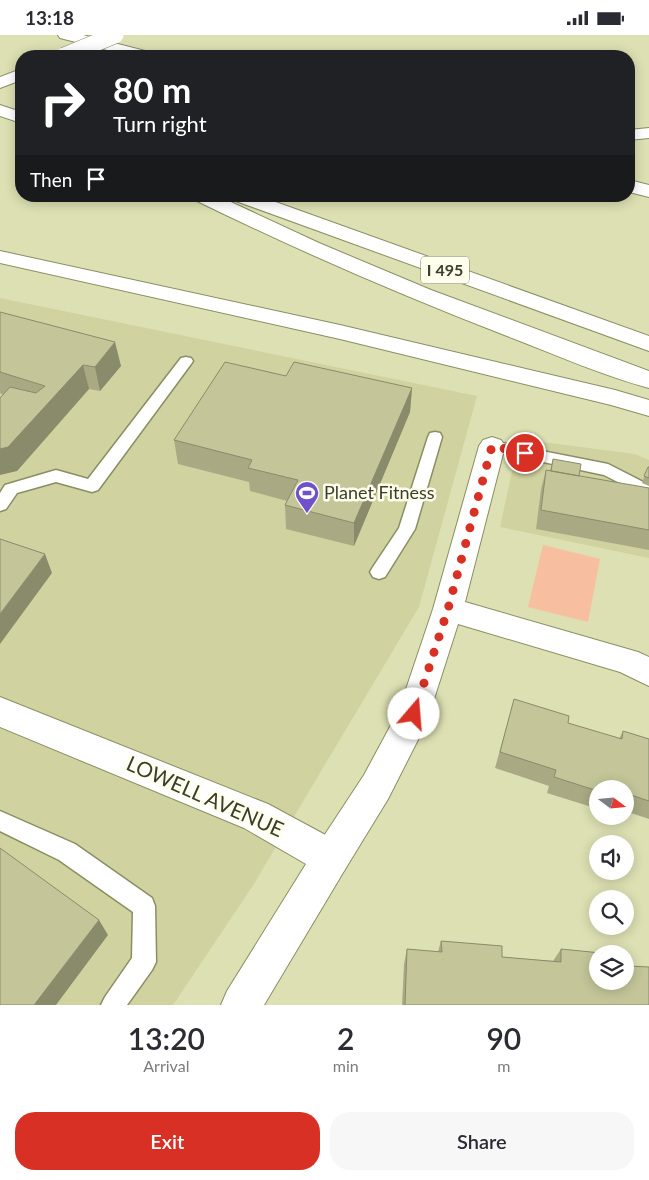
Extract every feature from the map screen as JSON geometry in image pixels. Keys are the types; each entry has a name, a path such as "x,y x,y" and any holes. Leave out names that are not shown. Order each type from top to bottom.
{"main road":[{"path":"65,35 124,50"},
{"path":"79,50 115,35"},
{"path":"0,83 15,77"},
{"path":"0,110 15,116"},
{"path":"635,134 649,133"},
{"path":"635,188 649,191"},
{"path":"214,202 279,234 522,335 649,380"},
{"name":"I 495","path":"257,202 649,344"},
{"path":"0,257 349,334 615,398 649,408"},
{"path":"241,1005 376,787 414,714 448,609 492,446"},
{"path":"448,609 543,639 627,661 649,672"},
{"name":"LOWELL AVENUE","path":"0,712 256,816 331,858"}],"lane":[{"path":"0,505 11,489 56,476 92,486 186,361"},
{"path":"379,572 406,529 435,437"},
{"path":"492,446 608,470 649,492"},
{"path":"0,821 67,852 144,906 144,962 113,1005"}],"shaded area":[{"path":"0,298 477,396 419,607 252,887 173,1005 0,1005"},
{"path":"519,439 635,454 649,460 649,558 500,527"},
{"path":"543,545 600,559 588,622 528,607"}],"building":[{"path":"0,312 115,342 95,367 83,365 8,447 0,449 0,398 10,387 36,393 45,386 0,372"},
{"path":"225,362 286,376 294,362 412,388 354,523 285,505 298,480 248,468 252,460 174,440"},
{"path":"553,459 581,464 579,476 551,471"},
{"path":"649,467 649,478 644,476"},
{"path":"546,470 649,488 649,530 541,510"},
{"path":"0,539 45,554 0,614"},
{"path":"514,699 569,716 568,723 622,739 623,731 649,739 649,801 634,796 634,780 589,780 589,788 554,777 556,770 500,752"},
{"path":"0,848 99,920 34,1005 0,1005"},
{"path":"441,941 502,946 502,957 561,962 561,949 589,952 589,990 634,990 634,966 649,967 649,1005 405,1005 407,949 442,952"}],"place":[{"name":"Planet Fitness","path":"307,514"}],"route":[{"path":"414,714 448,609 492,446 525,453"}]}
